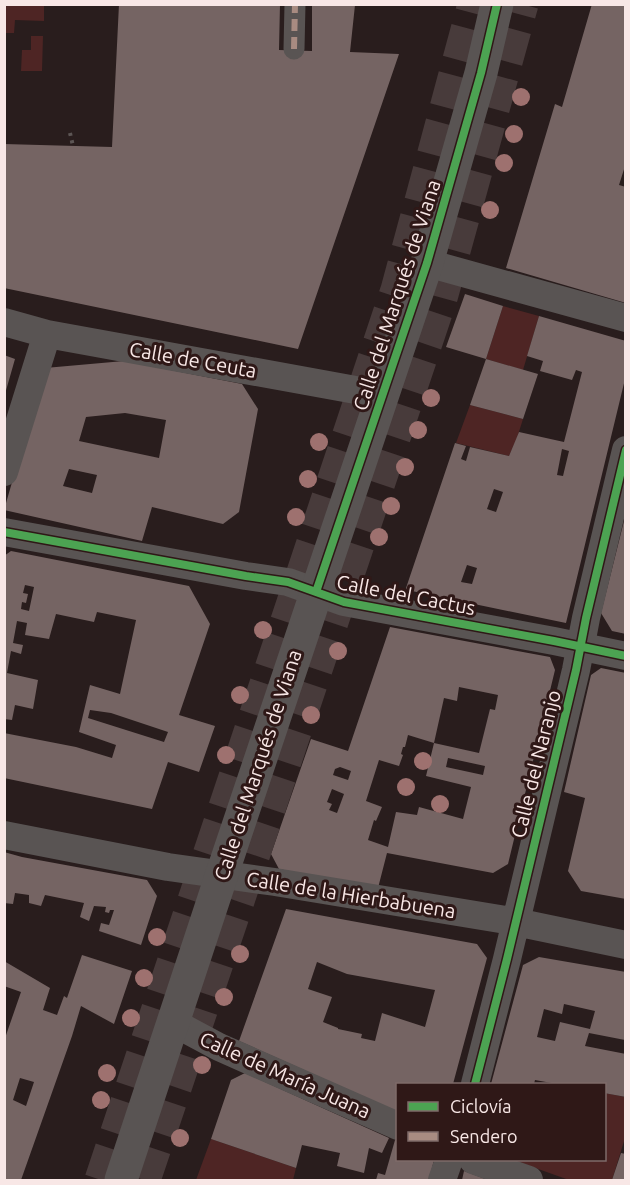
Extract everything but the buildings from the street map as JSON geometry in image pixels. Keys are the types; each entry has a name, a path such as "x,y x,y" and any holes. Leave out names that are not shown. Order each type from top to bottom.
{"street":[{"path":"294,49 295,4"},
{"name":"Calle del Marqués de Viana","path":"121,1180 427,262 481,73 497,4"},
{"path":"427,262 626,318"},
{"name":"Calle de Ceuta","path":"4,322 47,334 383,395"},
{"path":"4,472 47,334"},
{"name":"Calle del Naranjo","path":"475,1083 516,922 626,450"},
{"name":"Calle del Cactus","path":"4,532 288,582 344,602 626,656"},
{"name":"Calle de la Hierbabuena","path":"4,835 168,867 516,922 626,945"},
{"name":"Calle de María Juana","path":"174,1023 219,1047 396,1125"},
{"path":"442,1180 449,1161"},
{"path":"476,1161 529,1180"}],"path":[{"path":"70,133 73,146"}],"shaded area":[{"path":"5,4 44,5 44,21 15,20 14,33 5,33"},
{"path":"31,36 43,36 42,71 21,71 22,50 31,50"},
{"path":"503,306 539,316 523,370 486,359"},
{"path":"470,405 523,419 509,456 456,443"},
{"path":"606,1093 625,1097 625,1138 612,1180 569,1180 516,1161 606,1161"},
{"path":"211,1139 296,1168 293,1180 196,1180"}],"tunnel":[{"path":"101,1180 397,290 474,4"},
{"path":"144,1180 441,298 522,4"}],"marked path":[{"path":"294,49 295,4"}],"cycle path":[{"path":"316,592 427,263 481,73 497,4"},
{"path":"475,1083 576,670 626,450"},
{"path":"4,532 288,582 344,602 626,656"}]}
